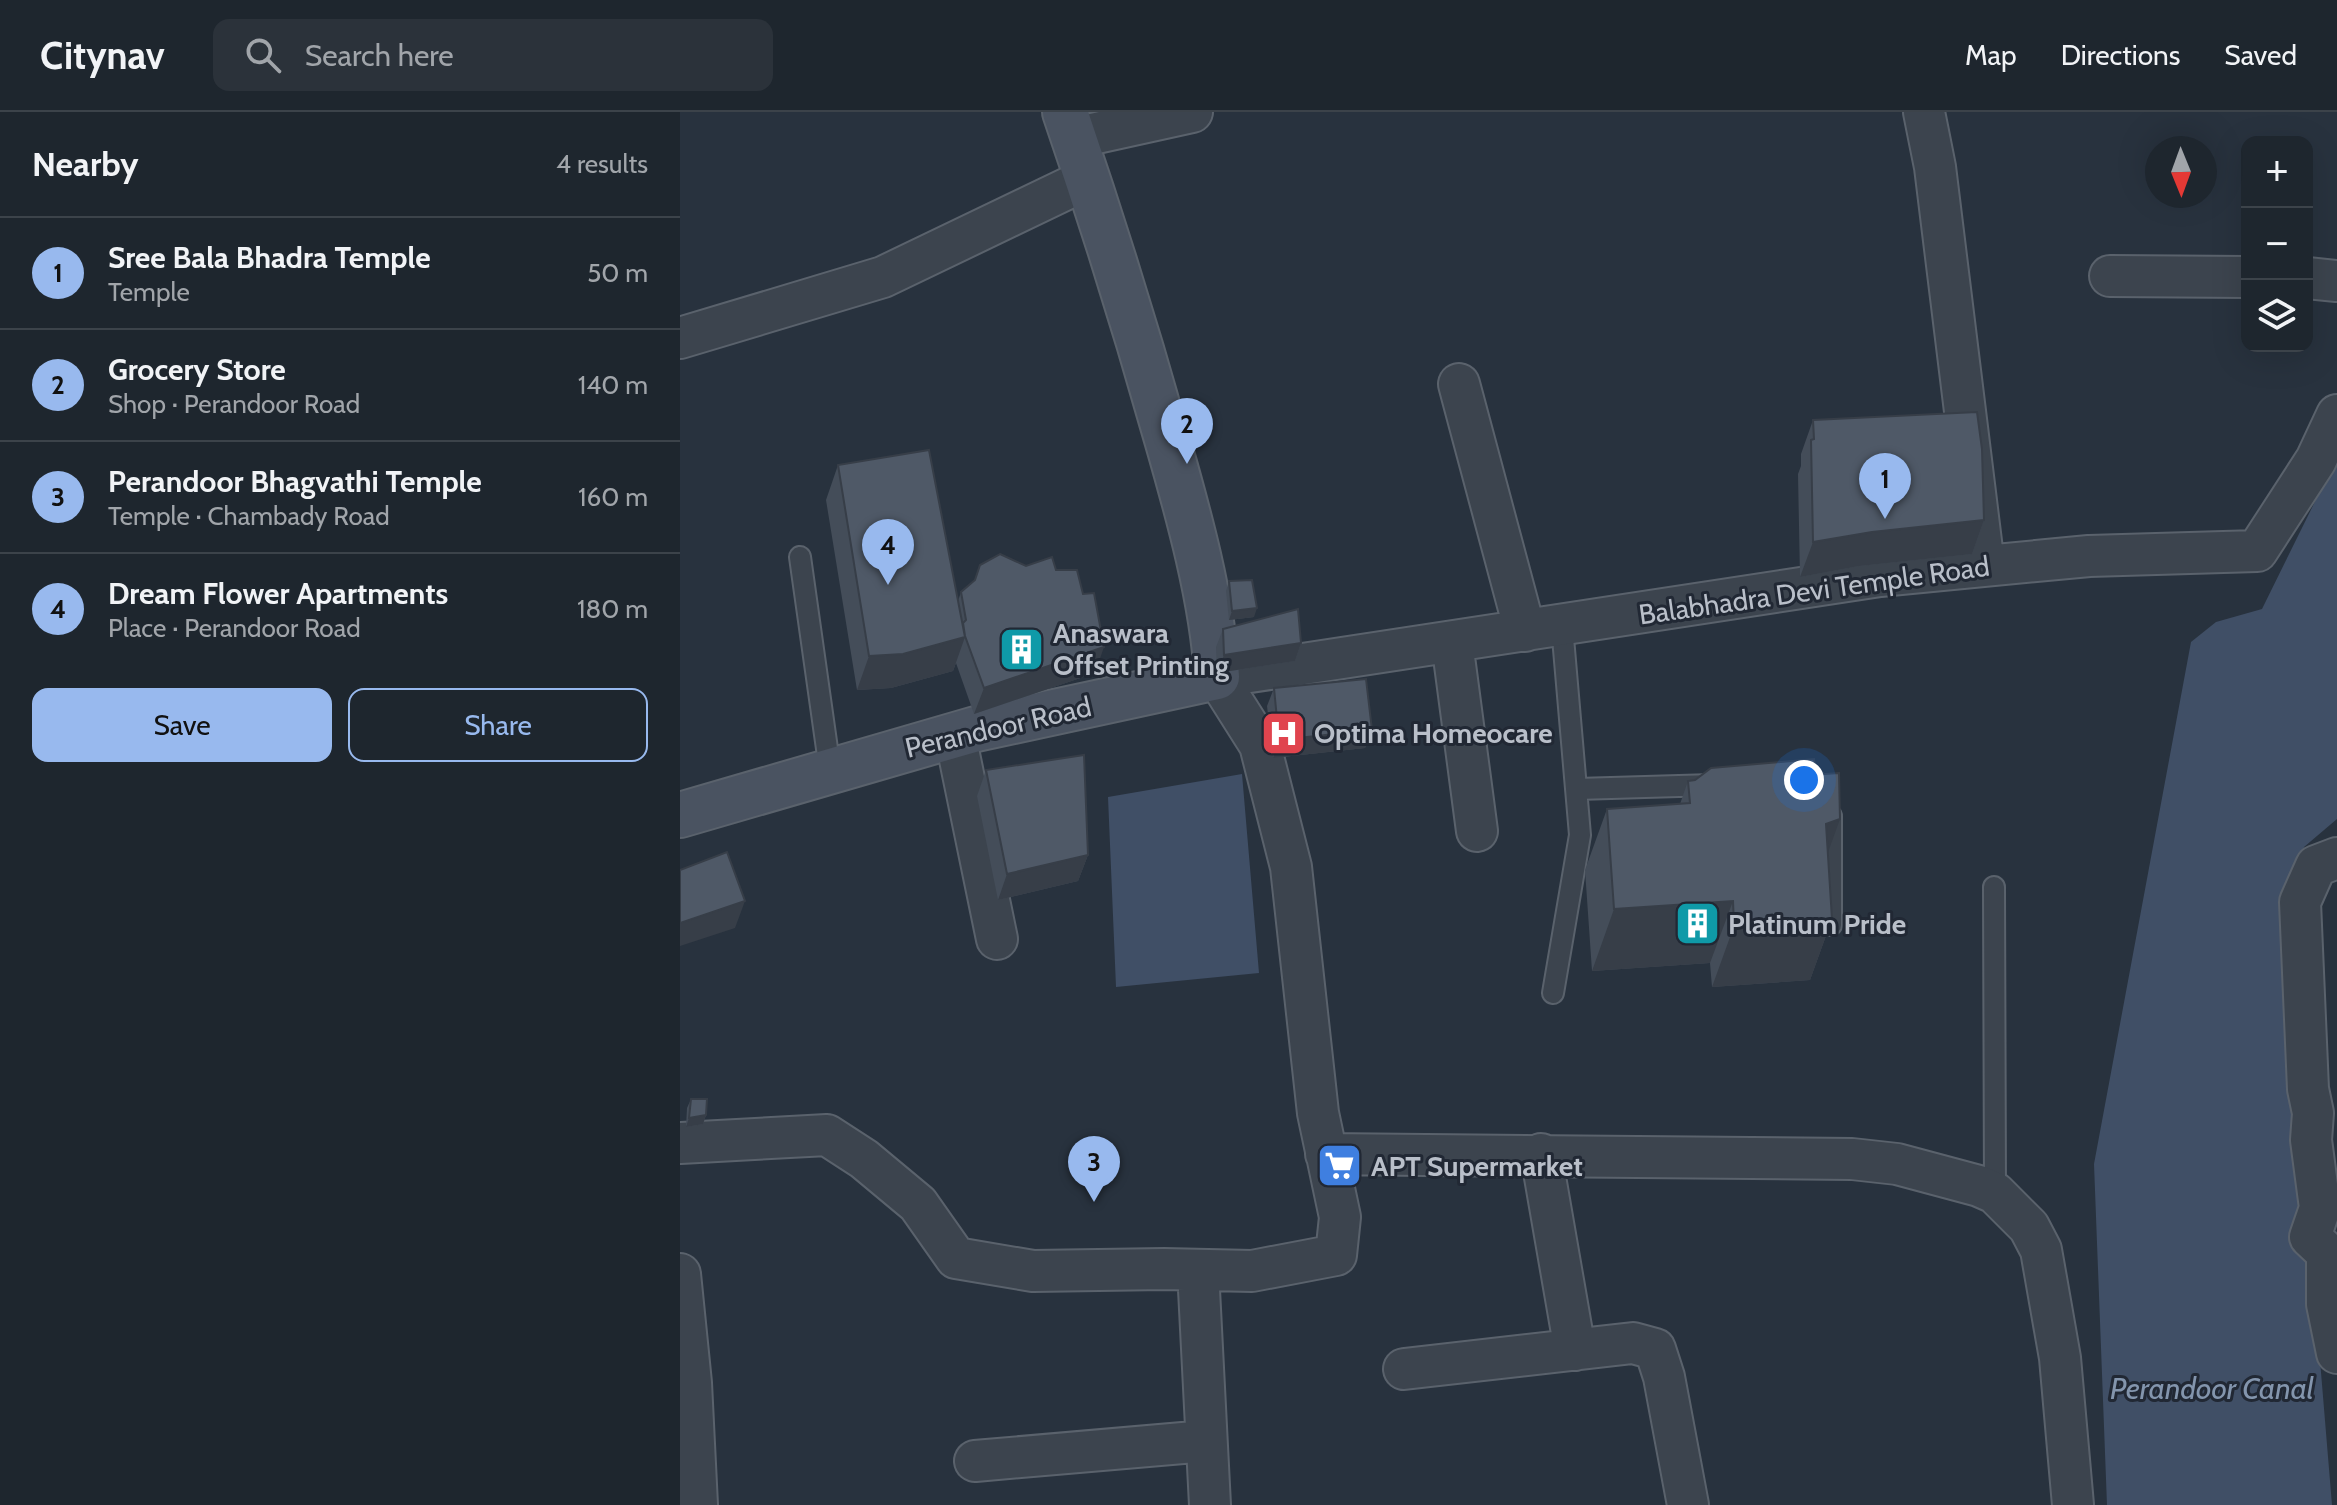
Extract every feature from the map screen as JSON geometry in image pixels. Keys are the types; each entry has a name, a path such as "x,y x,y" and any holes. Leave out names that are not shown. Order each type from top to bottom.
{"main road":[{"path":"1070,125 1138,334 1183,494 1206,603 1217,677"},
{"name":"Perandoor Road","path":"680,815 955,735 1217,677"}],"street":[{"path":"1070,125 1192,112"},
{"path":"1924,112 1935,167 1984,566"},
{"path":"680,338 883,277 1087,179"},
{"path":"2110,276 2241,277"},
{"path":"2313,279 2337,281"},
{"path":"1459,384 1544,628"},
{"name":"Balabhadra Devi Temple Road","path":"1217,677 1880,576 2089,556 2257,551 2316,460 2337,415"},
{"path":"1452,642 1477,831"},
{"path":"680,1143 827,1135 864,1159 918,1204 956,1258 1033,1271 1252,1271 1336,1255 1340,1217 1318,1113 1291,867 1260,745 1217,677"},
{"path":"955,735 997,939"},
{"path":"2337,858 2316,866 2300,902 2308,1089 2313,1113 2311,1140 2320,1208 2310,1237 2327,1253 2327,1304 2337,1353"},
{"path":"1326,1154 1852,1159 1897,1164 1995,1193 2029,1227 2041,1250 2060,1358 2073,1505"},
{"path":"1541,1154 1575,1350"},
{"path":"1198,1270 1210,1505"},
{"path":"680,1274 691,1383 697,1505"},
{"path":"1404,1369 1633,1343 1655,1349 1664,1377 1688,1505"},
{"path":"975,1461 1206,1441"}],"lane":[{"path":"800,557 830,770"},
{"path":"1544,628 1577,789 1580,835 1553,993"},
{"path":"1577,789 1728,784"},
{"path":"1822,794 1831,801 1831,925"},
{"path":"1994,887 1995,1193"}],"water":[{"name":"Perandoor Canal","path":"2337,457 2337,819 2304,847 2284,926 2332,1505 2107,1505 2094,1164 2191,642 2216,622 2262,609"},
{"path":"1242,774 1259,973 1116,987 1108,797"}],"building":[{"path":"1977,412 1982,449 1984,520 1813,542 1813,420"},
{"path":"929,450 965,637 903,654 869,656 838,465"},
{"name":"Anaswara Offset Printing","path":"1000,554 1026,566 1052,557 1056,570 1077,570 1083,594 1094,593 1104,647 984,688 965,636 963,623 966,620 961,592 975,580 980,565"},
{"path":"1252,580 1257,608 1232,611 1229,581"},
{"path":"1298,609 1301,643 1224,655 1223,629"},
{"path":"1366,679 1372,730 1279,740 1274,688"},
{"path":"1084,755 1088,855 1007,874 986,770"},
{"path":"1814,759 1815,766 1824,774 1839,773 1840,819 1826,824 1832,919 1734,926 1733,901 1614,909 1607,809 1690,803 1688,781 1695,780 1711,768"},
{"path":"727,852 745,901 680,923 680,870"},
{"path":"691,1099 707,1099 706,1115 689,1118"},
{"path":"1353,1147 1351,1166 1337,1166 1334,1148"}],"place":[{"name":"Grocery Store","path":"1187,464"},
{"name":"Sree Bala Bhadra Temple","path":"1885,519"},
{"name":"Dream Flower Apartments","path":"888,585"},
{"name":"Anaswara Offset Printing","path":"1022,649"},
{"name":"Optima Homeocare","path":"1283,733"},
{"name":"Platinum Pride","path":"1697,924"},
{"name":"APT Supermarket","path":"1340,1166"},
{"name":"Perandoor Bhagvathi Temple","path":"1094,1202"}]}
